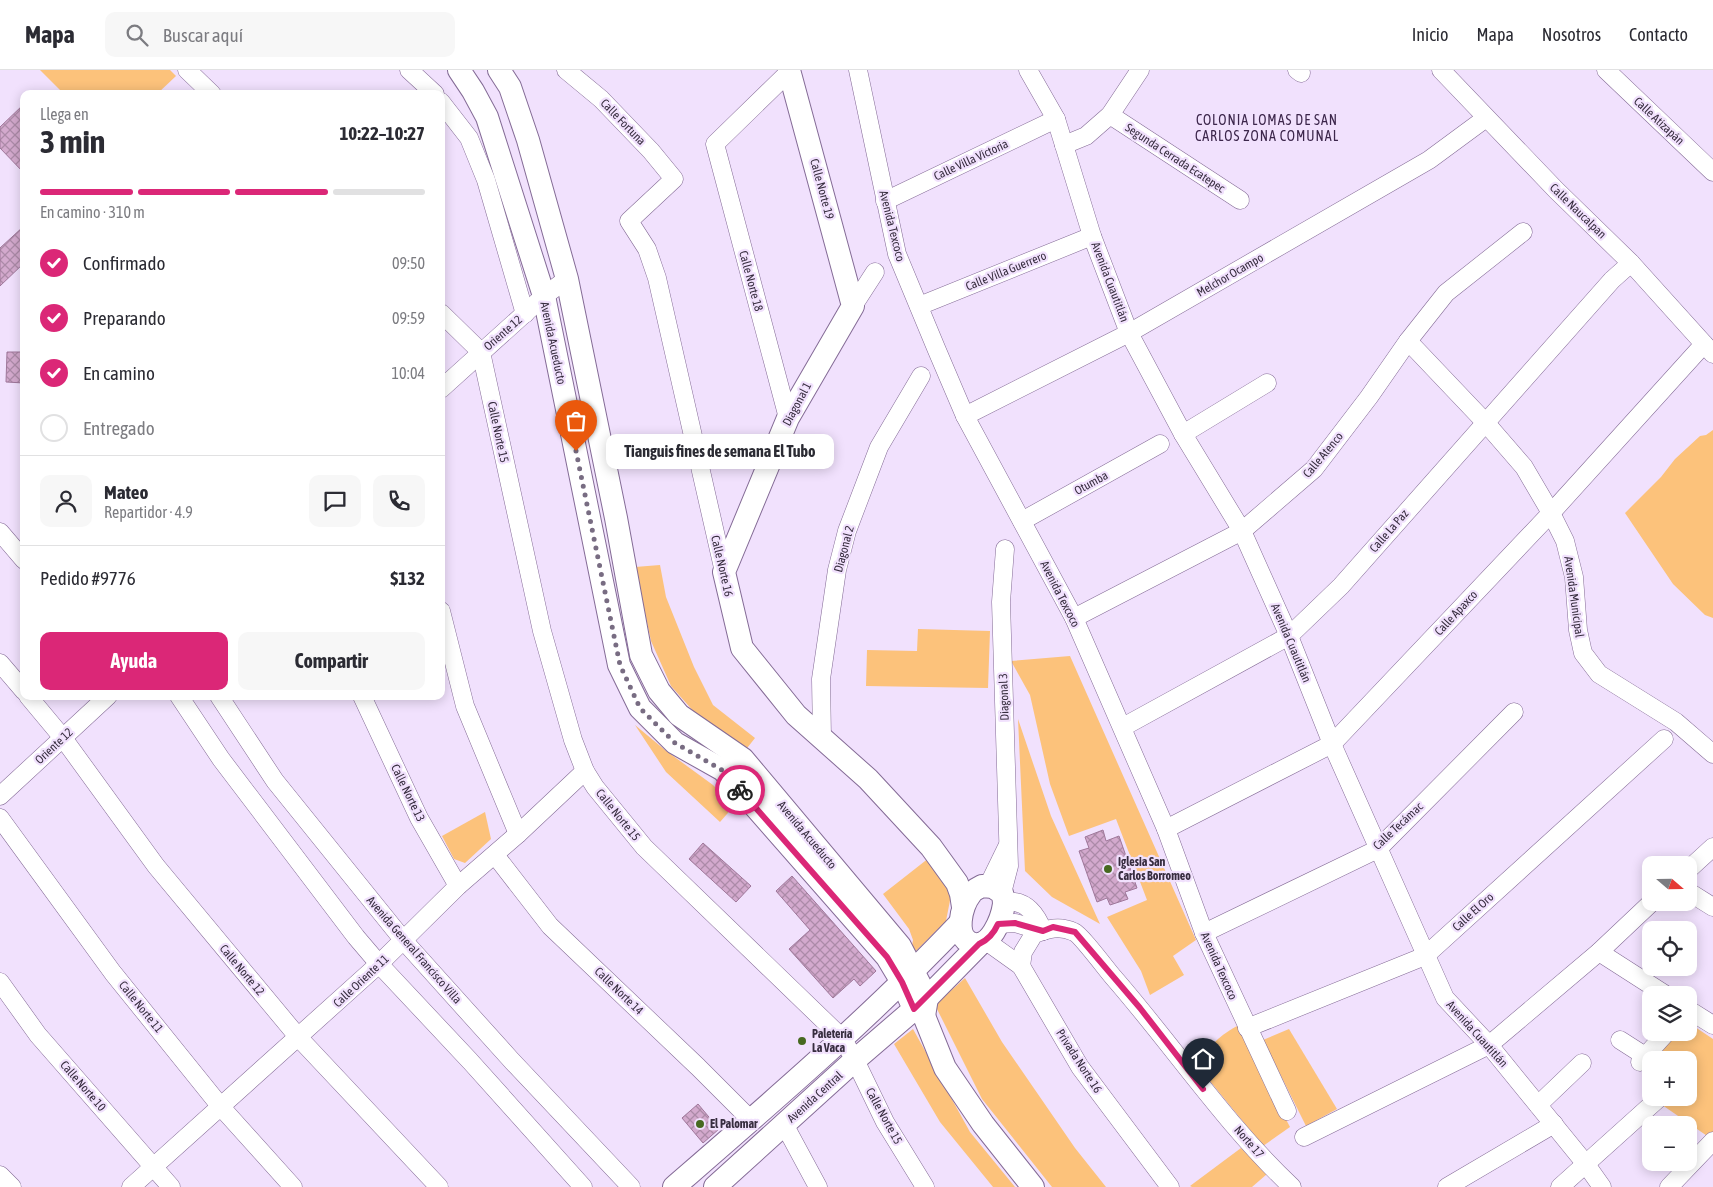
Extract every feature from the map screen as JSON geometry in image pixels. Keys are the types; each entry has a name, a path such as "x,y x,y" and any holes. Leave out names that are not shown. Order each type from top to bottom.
{"street":[{"path":"187,70 208,90"},
{"path":"409,70 431,90"},
{"name":"Avenida Acueducto","path":"458,70 473,91 487,117 544,296 620,665 640,708 675,743 722,770 887,957 907,977"},
{"name":"Avenida Acueducto","path":"500,70 510,87 528,140 567,278 614,509 641,655 645,664 659,691 679,716 743,758 900,946 907,977 922,1008 945,1068 983,1124 1034,1187"},
{"name":"Calle Fortuna","path":"566,70 601,99 651,151 674,179 629,220"},
{"name":"Avenida Texcoco","path":"858,70 897,254 966,416 998,480 1074,618 1166,829 1204,933 1287,1111"},
{"name":"Avenida Cuautitlán","path":"1028,70 1056,119 1092,236 1129,333 1183,434 1242,531 1289,636 1332,744 1445,998 1489,1045 1554,1124 1602,1187"},
{"path":"1064,145 1086,136 1110,116 1140,70"},
{"name":"Calle Naucalpan","path":"1441,70 1556,190 1632,263 1709,349"},
{"name":"Calle Atizapán","path":"1606,70 1713,172"},
{"name":"Calle Norte 18","path":"786,71 715,144 788,418"},
{"name":"Calle Norte 19","path":"786,71 804,124 852,306"},
{"name":"Avenida Acueducto","path":"445,107 469,138 486,180 525,314"},
{"name":"Segunda Cerrada Ecatepec","path":"1110,116 1240,200"},
{"name":"Melchor Ocampo","path":"966,416 1129,333 1429,160 1486,118"},
{"name":"Calle Villa Victoria","path":"885,201 1056,119"},
{"name":"Calle Norte 16","path":"629,220 647,249 657,278 742,648 796,715 868,779 931,847 957,883 962,894 964,937 970,943 988,937"},
{"name":"Calle Atenco","path":"1074,618 1242,531 1314,469 1369,397 1408,341 1446,293 1522,232"},
{"name":"Calle Villa Guerrero","path":"919,306 1092,236"},
{"name":"Calle La Paz","path":"1123,727 1289,636 1341,586 1612,280 1632,263"},
{"name":"Diagonal 1","path":"724,572 788,418 852,306 875,272"},
{"name":"Oriente 12","path":"445,385 544,296 567,278"},
{"path":"445,317 481,352"},
{"name":"Avenida Municipal","path":"1408,341 1485,422 1524,467 1550,513 1565,541 1574,577 1578,630 1583,653 1599,674 1676,722 1713,754"},
{"name":"Calle Apaxco","path":"1166,829 1332,744 1550,513 1709,349"},
{"name":"Calle Norte 15","path":"481,352 542,631 573,740 585,771 595,787 644,846 842,1038 855,1060 885,1122 925,1187"},
{"name":"Diagonal 2","path":"822,738 821,679 837,570 847,531 879,447 921,376"},
{"path":"1183,434 1267,383"},
{"name":"Otumba","path":"1022,521 1160,444"},
{"path":"0,532 20,555"},
{"name":"Diagonal 3","path":"994,892 1008,844 1008,786 1001,602 1005,549"},
{"path":"445,627 465,706 518,834"},
{"path":"0,663 20,686"},
{"name":"Calle Norte 12","path":"31,700 63,738 156,866 299,1038 439,1187"},
{"name":"Oriente 12","path":"0,796 104,700"},
{"path":"182,700 221,759 356,937 583,1187"},
{"name":"Avenida General Francisco Villa","path":"222,700 275,781 404,941 512,1061 630,1187"},
{"name":"Calle Norte 13","path":"364,700 419,818 458,886"},
{"name":"Calle Tecámac","path":"1204,933 1378,849 1514,712"},
{"name":"Calle El Oro","path":"1247,1028 1425,956 1664,739"},
{"name":"Calle Oriente 11","path":"131,1187 299,1038 404,941 458,886 495,855 585,771"},
{"name":"Calle Norte 11","path":"0,818 114,974 221,1107 294,1187"},
{"name":"Calle Norte 16","path":"931,847 946,854 994,892"},
{"path":"1698,860 1713,847"},
{"name":"Calle Norte 14","path":"495,855 550,926 751,1120"},
{"path":"988,937 994,892 1031,910 1039,920 1043,931"},
{"name":"Avenida Central","path":"674,1187 842,1038 907,977 962,915 970,894 994,892"},
{"path":"1698,898 1713,907"},
{"path":"1304,1137 1489,1045 1599,952 1642,911"},
{"path":"988,937 1015,923 1043,931"},
{"name":"Norte 17","path":"1043,931 1053,927 1075,932 1140,1008 1203,1089 1277,1173 1292,1187"},
{"path":"1019,959 1034,934 1043,931"},
{"name":"Avenida Central","path":"715,1187 855,1060 922,1008 988,937"},
{"name":"Privada Norte 16","path":"988,937 1019,959 1080,1067 1170,1187"},
{"path":"1599,952 1652,986"},
{"name":"Calle Norte 10","path":"0,982 38,1035 171,1187"},
{"path":"1697,1015 1713,1026"},
{"path":"1620,1040 1642,1059 1659,1041"},
{"path":"1538,1105 1582,1063"},
{"path":"1560,1187 1650,1106"},
{"path":"784,1124 818,1187"},
{"path":"1447,1187 1554,1124"},
{"path":"1669,1187 1713,1141"},
{"path":"0,1175 12,1187"}],"shaded area":[{"path":"40,70 170,70 176,76 161,90 60,90"},
{"path":"1713,430 1713,618 1705,615 1673,584 1625,513 1661,477 1675,459 1700,436 1706,435"},
{"path":"660,565 666,597 694,667 713,705 755,738 744,752 695,713 671,686 651,641 635,567"},
{"path":"918,629 990,631 988,688 866,686 867,650 917,651"},
{"path":"1070,656 1196,940 1173,956 1184,975 1150,995 1141,971 1107,917 1147,900 1116,819 1069,836 1050,784 1030,695 1011,661"},
{"path":"1018,719 1051,816 1100,924 1052,897 1025,871"},
{"path":"635,725 665,750 713,785 734,806 720,822 666,772"},
{"path":"485,812 491,839 465,863 454,859 442,836"},
{"path":"934,854 954,880 946,921 910,957 913,940 909,929 883,894"},
{"path":"965,978 1002,1042 1075,1148 1106,1187 1052,1187 982,1099 935,1005"},
{"path":"1237,1026 1290,1127 1263,1146 1200,1069 1206,1054 1214,1043"},
{"path":"1697,1028 1713,1039 1713,1140 1697,1129 1697,1116 1678,1116 1664,1106 1697,1106 1697,1051 1660,1051 1670,1041 1697,1041"},
{"path":"913,1029 970,1132 1015,1187 993,1187 940,1122 894,1044"},
{"path":"1289,1029 1337,1109 1306,1126 1263,1040"},
{"path":"1241,1148 1267,1174 1252,1187 1190,1186"}],"building":[{"path":"20,108 20,169 0,148 0,127"},
{"path":"20,230 20,267 0,286 0,248"},
{"path":"7,352 20,352 20,383 6,382"},
{"name":"Iglesia San Carlos Borromeo","path":"1103,830 1106,841 1119,836 1137,888 1125,892 1128,899 1110,905 1107,898 1097,902 1079,851 1089,848 1085,837"},
{"path":"703,843 751,886 736,902 689,859"},
{"path":"792,876 876,971 860,986 854,979 833,998 789,949 810,930 776,891"},
{"name":"El Palomar","path":"698,1104 719,1129 703,1143 682,1118"}],"way so far":[{"path":"576,451 620,665 640,708 675,743 722,770 740,790"}],"place":[{"name":"Tianguis fines de semana El Tubo","path":"576,451"},
{"name":"Iglesia San Carlos Borromeo","path":"1108,869"},
{"name":"Paletería La Vaca","path":"802,1041"},
{"name":"El Palomar","path":"700,1124"}],"district":[{"name":"COLONIA LOMAS DE SAN CARLOS ZONA COMUNAL","path":"1267,128"}],"route":[{"path":"740,790 887,957 902,982 914,1009 979,944 986,941 996,930 998,924 1015,923 1043,931 1053,927 1075,932 1140,1008 1203,1089"}]}
